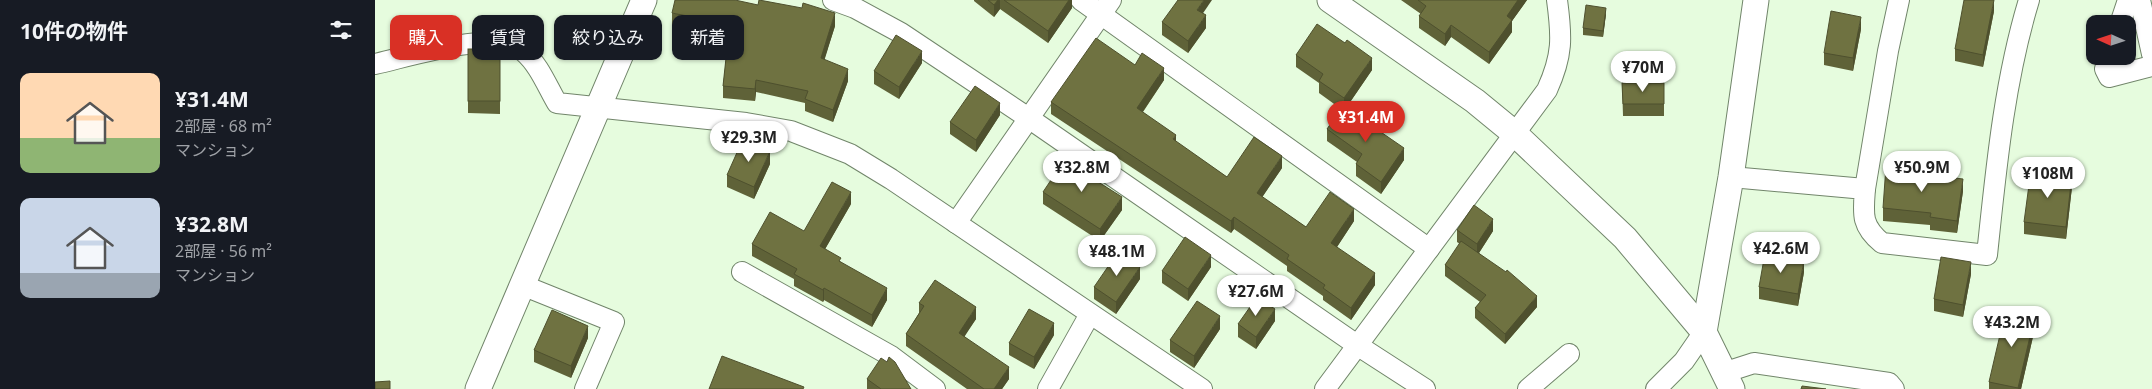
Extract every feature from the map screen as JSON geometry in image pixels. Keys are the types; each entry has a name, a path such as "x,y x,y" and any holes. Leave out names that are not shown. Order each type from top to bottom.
{"street":[{"path":"478,389 644,0"},
{"path":"833,0 855,8 901,33 1030,119 1357,345 1425,389"},
{"path":"1081,0 1107,7 1429,249"},
{"path":"1330,0 1475,101 1515,133 1625,238 1704,332 1727,381 1755,363 1889,383 1894,389"},
{"path":"1325,389 1547,90 1558,66 1560,46 1557,0"},
{"path":"1656,389 1684,361 1704,332 1731,177 1756,0"},
{"path":"1899,0 1888,51 1865,189 1863,215 1873,236 1882,243 1987,255 1996,170 2009,86 2029,0"},
{"path":"2123,15 2128,0"},
{"path":"2140,0 2152,54"},
{"path":"956,223 1107,7"},
{"path":"375,64 473,42 504,44 522,51 529,57 557,103 737,121 791,131 850,154 891,179 1202,389"},
{"path":"2106,65 2105,70 2109,76 2152,66"},
{"path":"1731,177 1865,189"},
{"path":"742,272 891,356 935,389"},
{"path":"522,285 614,322 592,387"},
{"path":"1048,389 1090,314"},
{"path":"1528,389 1569,354"}],"building":[{"path":"675,0 735,0 758,5 759,0 802,8 803,3 835,13 821,58 848,69 833,110 805,99 808,91 756,80 755,89 723,86 726,60 744,60 744,15 682,15 672,13"},
{"path":"988,0 998,0 994,5"},
{"path":"1004,0 1069,0 1048,31"},
{"path":"1178,0 1204,0 1197,10 1206,15 1188,41 1162,22"},
{"path":"1418,0 1518,0 1507,16 1512,20 1489,52 1451,25 1445,34 1419,16 1426,6"},
{"path":"1964,0 1994,0 1983,55 1955,49"},
{"path":"1586,5 1606,8 1603,31 1583,28"},
{"path":"1831,11 1861,17 1853,58 1824,53"},
{"path":"1317,24 1345,43 1347,40 1372,58 1344,98 1319,81 1323,74 1296,55"},
{"path":"896,35 922,51 899,87 874,71"},
{"path":"1096,38 1135,65 1142,53 1164,68 1137,108 1176,135 1173,139 1227,177 1254,137 1282,156 1257,193 1306,227 1330,192 1354,209 1331,243 1375,273 1351,308 1323,288 1325,285 1287,259 1289,255 1234,217 1231,221 1051,102"},
{"path":"468,49 472,49 472,60 500,60 500,101 468,101"},
{"path":"1622,83 1664,83 1664,104 1623,104"},
{"path":"975,86 1000,103 976,140 950,122"},
{"path":"1343,106 1404,148 1381,182 1356,164 1362,154 1327,129"},
{"path":"743,139 770,151 754,187 727,175"},
{"path":"1067,156 1094,175 1092,178 1122,197 1100,229 1043,192"},
{"path":"1886,166 1916,168 1915,173 1963,179 1957,221 1930,217 1931,213 1883,208"},
{"path":"2031,170 2072,175 2066,227 2024,222"},
{"path":"832,182 851,192 820,246 841,258 839,261 887,288 872,315 824,288 823,290 794,274 797,269 752,244 770,212 804,231"},
{"path":"1474,205 1493,219 1477,244 1457,230"},
{"path":"1185,237 1211,255 1188,289 1162,271"},
{"path":"1461,241 1506,272 1507,270 1537,296 1505,334 1475,308 1486,295 1445,265"},
{"path":"1118,252 1140,267 1116,302 1094,287"},
{"path":"1765,253 1804,260 1798,294 1759,287"},
{"path":"1941,257 1971,262 1963,305 1934,299"},
{"path":"935,280 976,307 959,333 1009,367 994,389 984,389 906,334 924,306 919,303"},
{"path":"1257,297 1275,309 1256,337 1238,324"},
{"path":"1197,301 1220,316 1194,356 1170,340"},
{"path":"1029,309 1054,323 1034,357 1009,343"},
{"path":"2006,309 2035,315 2018,388 1989,382"},
{"path":"552,310 588,326 571,366 534,350"},
{"path":"722,356 804,387 803,389 709,389"},
{"path":"889,357 895,362 911,389 881,389 867,379 881,358 887,362"},
{"path":"390,381 390,389 375,389 375,382"},
{"path":"1802,386 1826,389 1801,389"}]}
